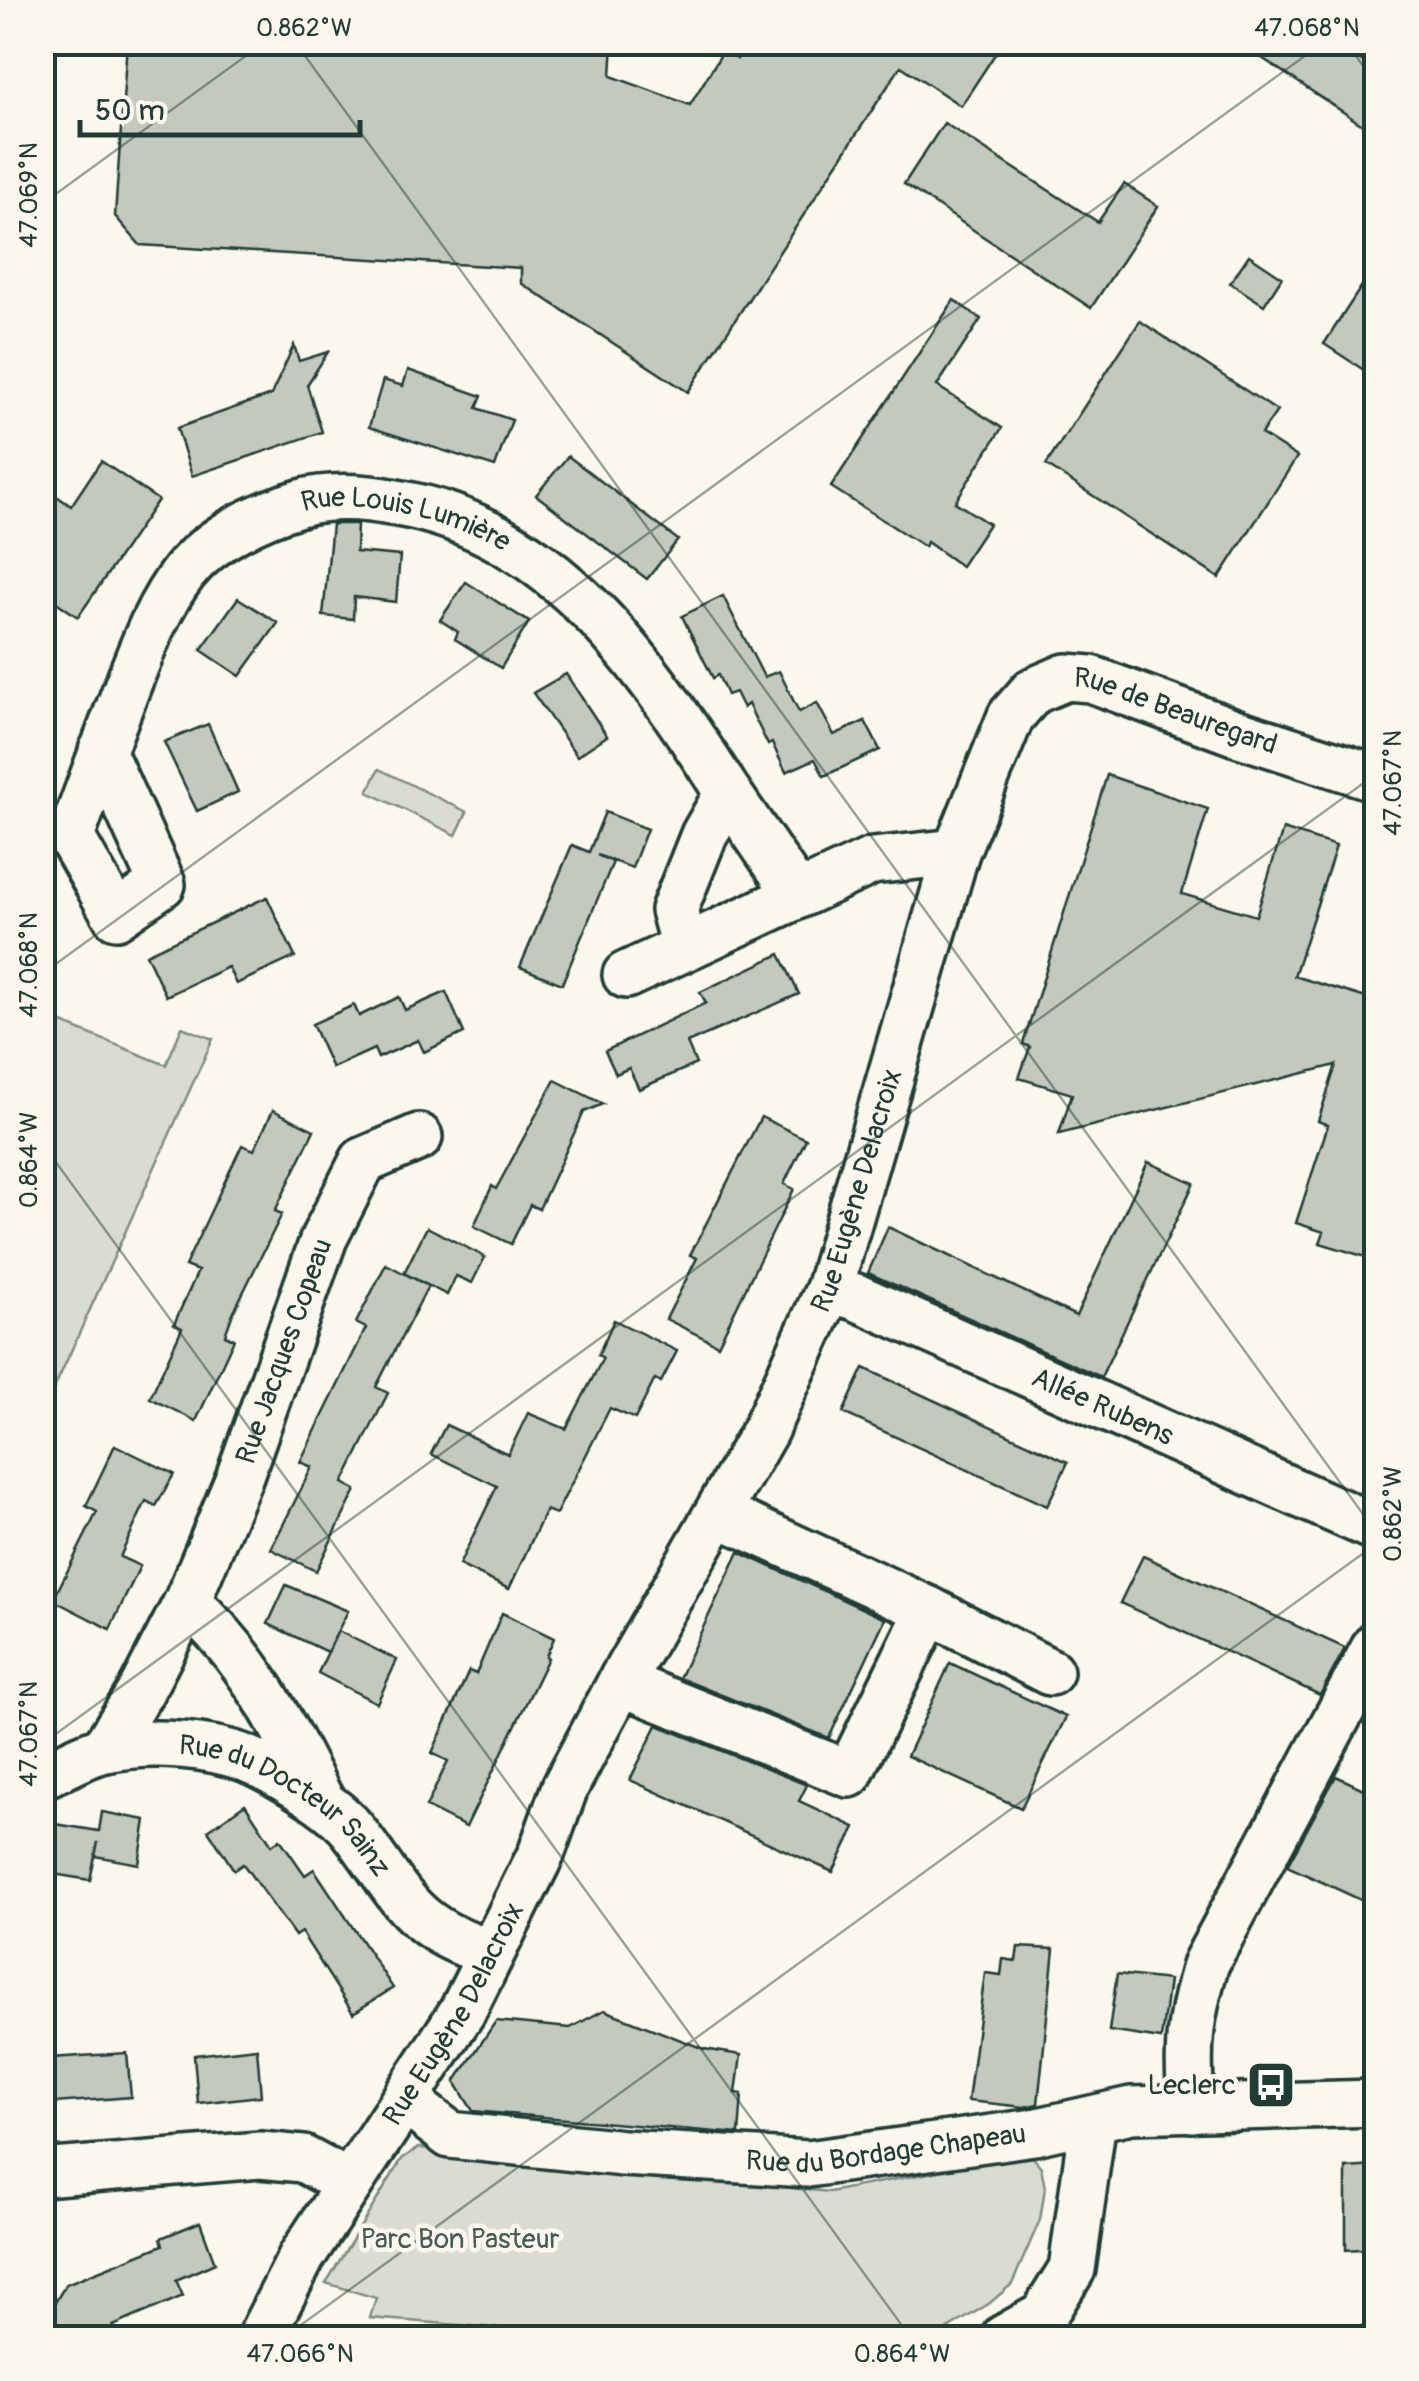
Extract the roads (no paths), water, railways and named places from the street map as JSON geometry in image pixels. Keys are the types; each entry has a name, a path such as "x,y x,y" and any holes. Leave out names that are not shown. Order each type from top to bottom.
{"street":[{"name":"Rue Louis Lumière","path":"102,751 156,615 186,569 222,539 268,512 318,498 369,498 421,506 471,522 558,580 609,625 644,667 797,894"},
{"name":"Rue de Beauregard","path":"956,852 1011,716 1034,691 1066,677 1091,679 1376,778"},
{"path":"684,947 674,910 704,835 728,794"},
{"path":"626,974 872,861 956,852"},
{"name":"Rue Eugène Delacroix","path":"260,2338 302,2256 462,2012 540,1854 566,1787 623,1678 765,1430 829,1289 956,852"},
{"name":"Rue Jacques Copeau","path":"104,1749 141,1691 187,1602 239,1478 324,1238 364,1161 419,1137"},
{"name":"Allée Rubens","path":"829,1289 856,1297 1376,1528"},
{"path":"718,1513 929,1610 1050,1672"},
{"path":"187,1602 215,1627 270,1700 320,1799"},
{"path":"623,1678 642,1691 849,1774 929,1610"},
{"path":"1192,2109 1188,2070 1190,2013 1206,1963 1376,1645"},
{"name":"Rue du Docteur Sainz","path":"42,1775 104,1749 168,1744 232,1753 320,1799 350,1827 402,1901 432,1928 456,1942 492,1953"},
{"name":"Rue du Bordage Chapeau","path":"405,2100 450,2135 623,2153 808,2164 1034,2132 1132,2110 1376,2103"},
{"path":"1004,2338 1043,2316 1072,2269 1094,2120"},
{"path":"42,2172 260,2155 303,2159 348,2183"}],"place":[{"name":"Leclerc","path":"1271,2085"}],"park label":[{"name":"Parc Bon Pasteur","path":"460,2239"}]}
